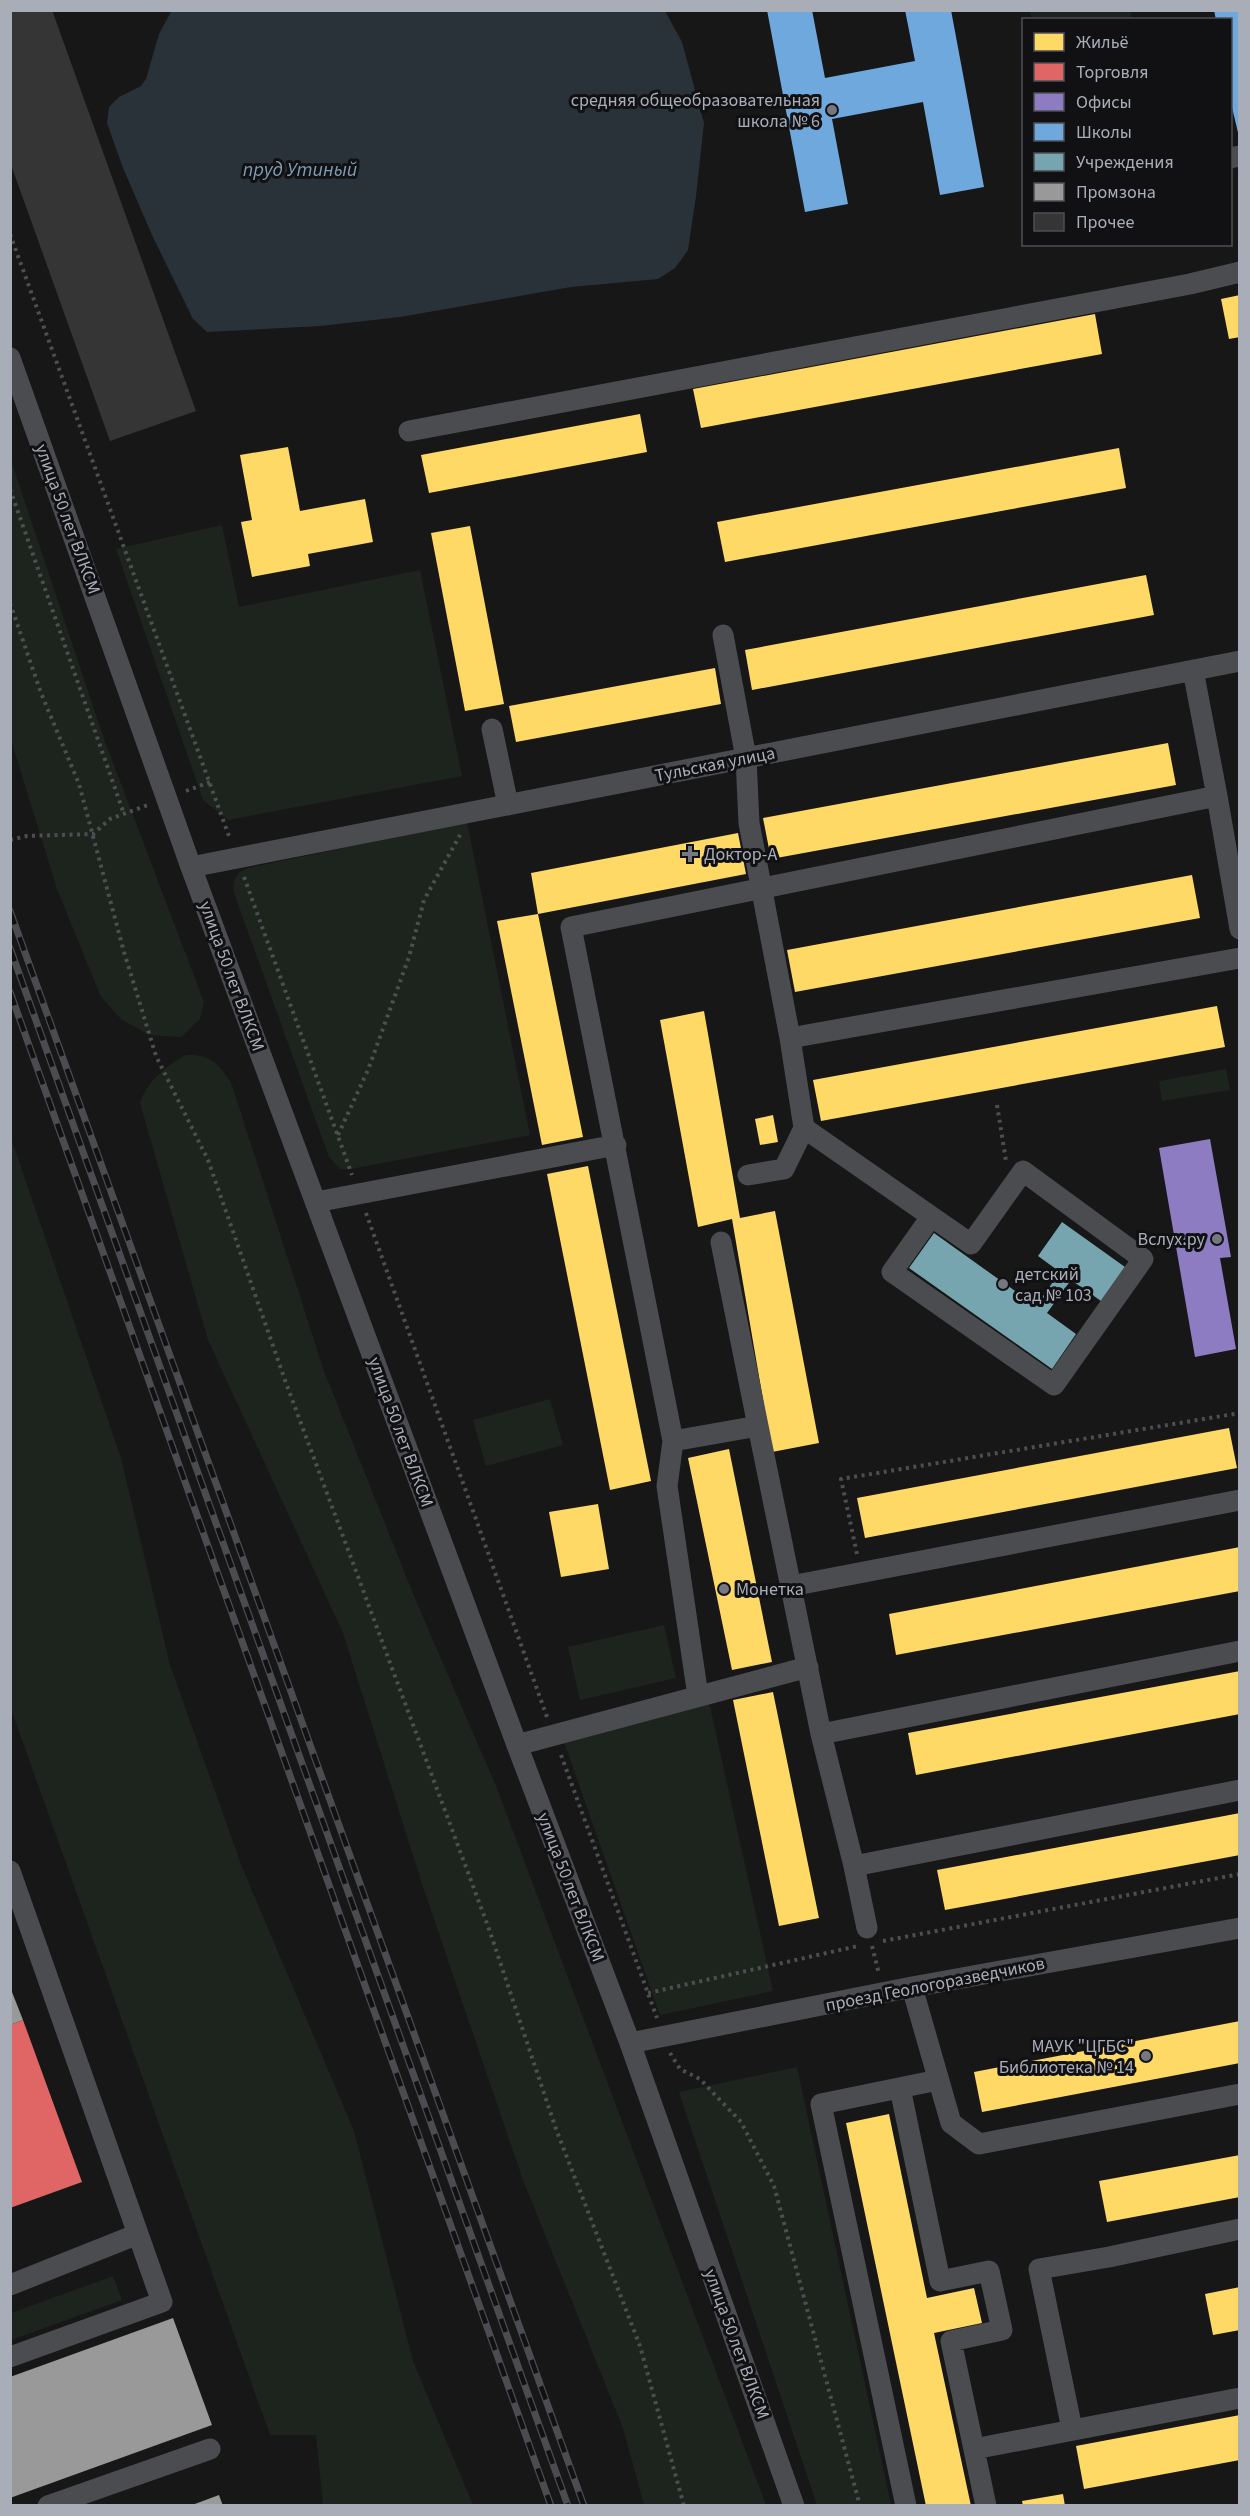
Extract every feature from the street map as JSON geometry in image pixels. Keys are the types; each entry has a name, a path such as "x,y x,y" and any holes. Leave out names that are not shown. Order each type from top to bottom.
{"street":[{"path":"409,431 1190,284 1239,272"},
{"name":"улица 50 лет ВЛКСМ","path":"10,358 192,867 517,1745 630,2043 794,2505"},
{"path":"723,635 746,758 749,823 790,1038 804,1128 784,1169 748,1175"},
{"name":"Тульская улица","path":"192,867 1239,661"},
{"path":"1193,670 1239,929"},
{"path":"492,729 508,805"},
{"path":"698,1696 667,1486 673,1441 571,927 1217,796"},
{"path":"790,1038 1239,958"},
{"path":"804,1128 971,1244 1023,1171 1143,1259 1054,1385 892,1272 931,1217"},
{"path":"316,1202 616,1145"},
{"path":"721,1242 821,1734 869,1936"},
{"path":"673,1441 758,1426"},
{"path":"791,1586 1239,1500"},
{"path":"821,1734 1239,1651"},
{"path":"517,1745 808,1667"},
{"path":"854,1866 1239,1790"},
{"path":"10,1871 162,2302 10,2357"},
{"name":"проезд Геологоразведчиков","path":"630,2043 884,1992 1239,1928"},
{"path":"912,1987 951,2123 979,2144 1239,2094"},
{"path":"906,2505 821,2104 938,2080"},
{"path":"900,2088 940,2281 989,2271 1002,2330 951,2341 986,2505"},
{"path":"1072,2429 1039,2269 1109,2257 1239,2229"},
{"path":"10,2285 138,2234"},
{"path":"974,2449 1239,2398"},
{"path":"48,2505 210,2449"}],"path":[{"path":"10,234 672,2060 680,2069 700,2079 741,2122 774,2186 860,2505"},
{"path":"10,489 124,814"},
{"path":"10,603 41,693 79,784 124,952 156,1056 208,1160 286,1383 489,1929 556,2129 640,2346 684,2505"},
{"path":"338,1136 368,1070 410,957 424,900 459,835 467,832"},
{"path":"10,840 27,836 93,834"},
{"path":"997,1105 1011,1188"},
{"path":"861,1572 841,1479 1239,1413"},
{"path":"648,1993 869,1936 1239,1874"},
{"path":"869,1936 884,1992"}],"shaded area":[{"path":"1030,11 1130,11 1132,18 1032,18"},
{"path":"10,457 104,739 204,1002 200,1019 181,1037 149,1035 121,1019 101,997 57,889 11,740"},
{"path":"222,525 239,607 420,570 462,776 228,820 203,800 116,549"},
{"path":"467,822 530,1135 351,1169 340,1169 329,1157 234,893 234,880 240,872 248,868"},
{"path":"186,1055 202,1056 213,1061 231,1082 324,1371 416,1601 496,1786 766,2505 644,2505 623,2428 523,2180 423,1887 343,1633 208,1340 140,1103 148,1087 158,1075"},
{"path":"1226,1069 1230,1090 1162,1101 1159,1081"},
{"path":"11,1138 121,1458 170,1665 242,1867 354,2131 413,2361 473,2505 323,2505 316,2435 270,2435 11,1709"},
{"path":"550,1399 563,1445 486,1466 473,1420"},
{"path":"664,1625 676,1678 580,1700 568,1647"},
{"path":"709,1702 773,1991 660,2015 564,1742"},
{"path":"797,2067 891,2505 817,2505 679,2092"},
{"path":"113,2276 122,2300 11,2340 11,2313"}],"water":[{"name":"пруд Утиный","path":"172,10 665,11 682,42 704,123 688,250 675,268 658,279 571,287 400,317 320,326 207,332 193,319 152,235 123,168 107,123 109,107 119,97 141,86 146,79 159,34"}],"building: Жильё":[{"path":"1240,295 1240,337 1229,339 1221,299"},
{"path":"1095,314 1102,354 701,428 693,389"},
{"path":"640,414 647,452 429,493 421,455"},
{"path":"288,447 300,511 365,499 373,542 308,554 310,566 252,577 241,522 252,520 240,455"},
{"path":"1119,448 1126,488 725,562 717,522"},
{"path":"470,526 504,704 465,711 431,533"},
{"path":"1146,575 1154,615 752,690 745,650"},
{"path":"715,668 721,704 516,742 509,706"},
{"path":"1168,743 1176,785 771,859 763,818"},
{"path":"738,833 746,874 538,914 531,873"},
{"path":"1192,875 1200,918 795,992 787,950"},
{"path":"538,914 583,1137 542,1145 497,921"},
{"path":"1217,1006 1225,1047 821,1121 813,1080"},
{"path":"704,1011 740,1218 775,1211 819,1443 772,1452 732,1219 698,1227 660,1020"},
{"path":"773,1115 778,1142 760,1145 755,1119"},
{"path":"588,1166 651,1481 610,1490 547,1174"},
{"path":"1229,1428 1237,1468 865,1538 857,1498"},
{"path":"729,1449 772,1662 732,1670 688,1458"},
{"path":"598,1504 609,1569 561,1577 549,1512"},
{"path":"1240,1547 1240,1591 896,1655 889,1614"},
{"path":"1240,1671 1240,1714 916,1775 908,1733"},
{"path":"773,1692 819,1918 779,1926 733,1700"},
{"path":"1240,1813 1240,1855 945,1910 937,1870"},
{"path":"1240,2021 1240,2063 982,2112 974,2072"},
{"path":"889,2114 927,2298 974,2288 982,2323 934,2333 971,2506 926,2506 846,2123"},
{"path":"1240,2155 1240,2197 1107,2222 1099,2181"},
{"path":"1240,2287 1240,2330 1213,2335 1205,2294"},
{"path":"1240,2415 1240,2460 1084,2489 1076,2446"},
{"path":"1063,2494 1065,2506 1023,2506 1022,2501"}],"building: Торговля":[{"path":"23,2020 82,2182 10,2208 10,2025"}],"building: Офисы":[{"path":"1210,1139 1231,1257 1220,1258 1236,1349 1195,1357 1159,1148"}],"building: Школы":[{"name":"средняя общеобразовательная школа № 6","path":"767,10 812,10 825,78 915,61 905,10 951,10 984,187 940,195 923,102 832,119 848,204 805,212"},
{"path":"1214,10 1240,10 1240,141 1232,107 1232,18 1216,18"}],"building: Учреждения":[{"path":"1062,1222 1125,1267 1101,1301 1071,1280 1047,1313 1076,1334 1052,1369 909,1268 934,1233 1036,1306 1060,1272 1038,1256"}],"building: Промзона":[{"path":"10,1987 23,2020 10,2025"},
{"path":"173,2318 212,2425 10,2498 10,2377"},
{"path":"219,2495 223,2506 192,2506 192,2505"}],"building: Прочее":[{"path":"10,10 52,10 196,411 110,441 10,162"}],"railway":[{"path":"10,911 584,2506"},
{"path":"10,948 568,2506"},
{"path":"10,992 551,2506"}],"place":[{"name":"средняя общеобразовательная школа № 6","path":"832,110"},
{"name":"Доктор-А","path":"690,854"},
{"name":"Вслух.ру","path":"1217,1239"},
{"name":"детский сад № 103","path":"1003,1284"},
{"name":"Монетка","path":"724,1589"},
{"name":"МАУК \"ЦГБС\" Библиотека № 14","path":"1146,2056"}]}
